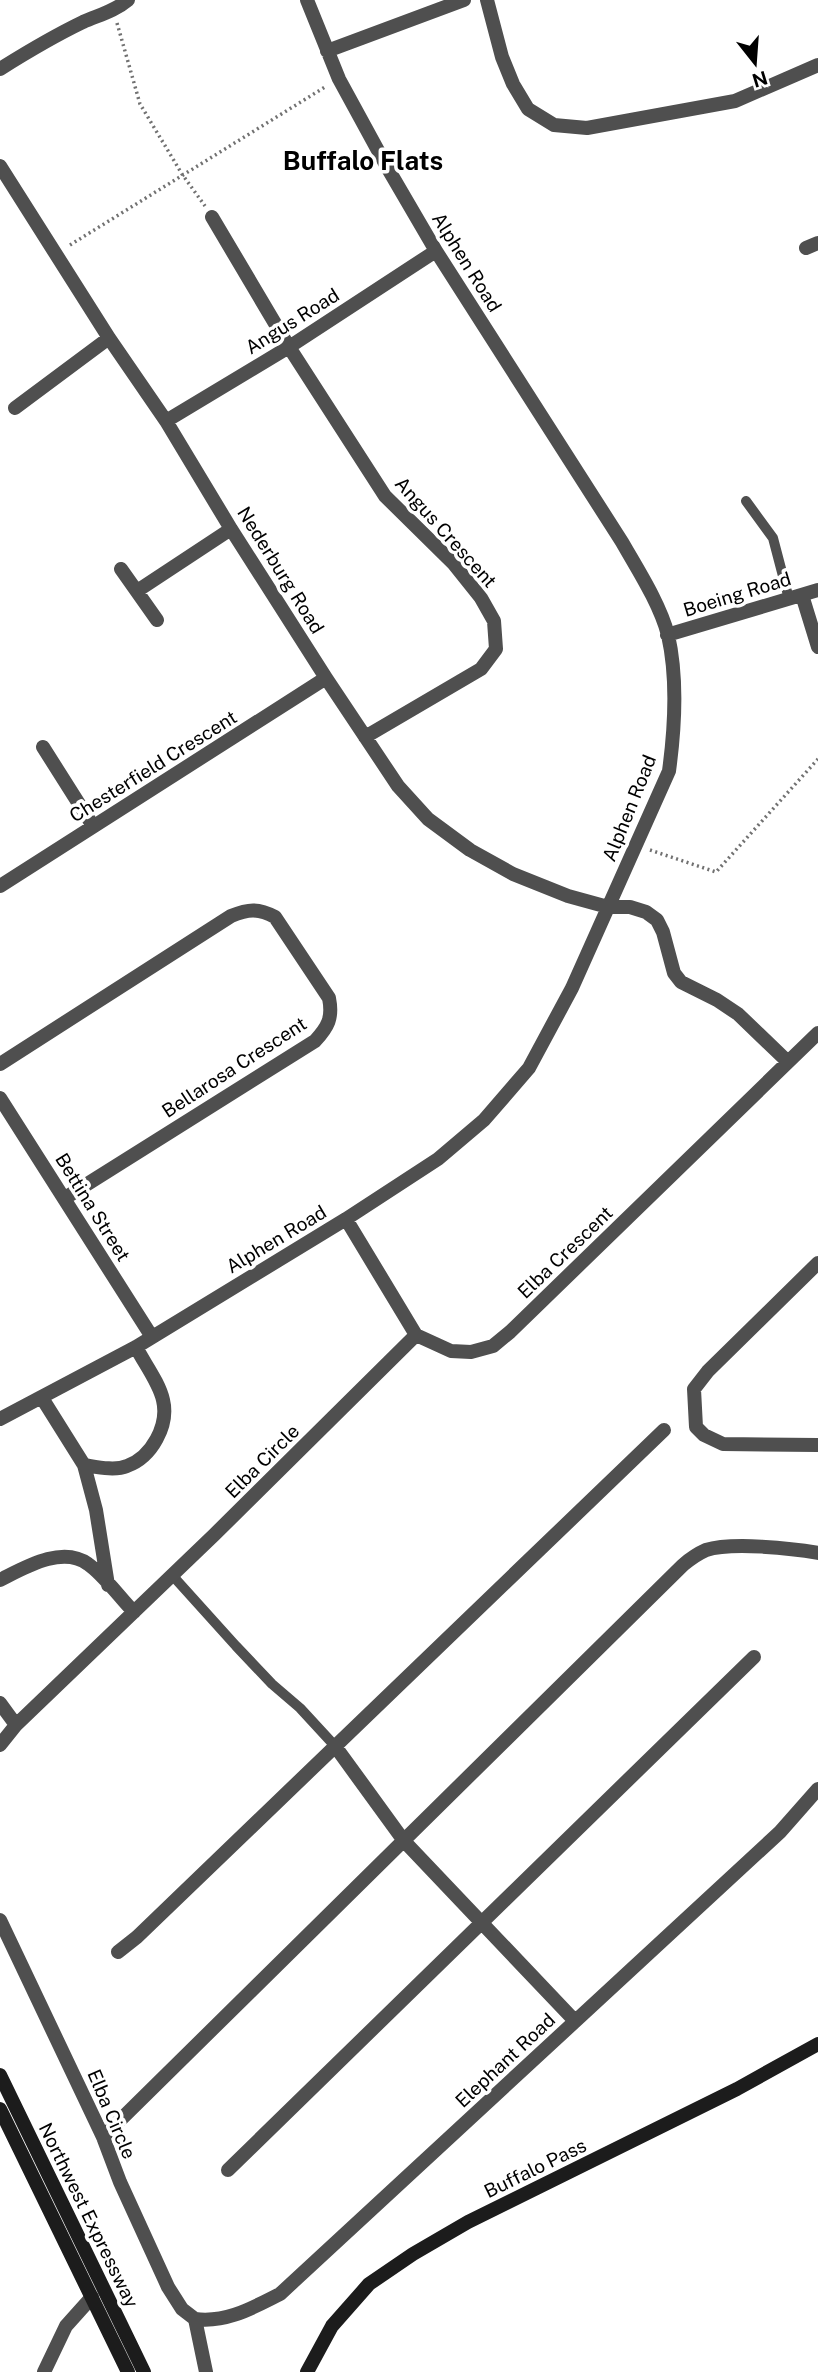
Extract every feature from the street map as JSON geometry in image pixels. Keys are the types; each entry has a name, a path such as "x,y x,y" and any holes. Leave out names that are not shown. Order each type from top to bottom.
{"main road":[{"name":"Buffalo Pass","path":"307,2372 332,2326 369,2284 413,2254 468,2222 737,2089 818,2044"},
{"name":"Northwest Expressway","path":"0,2075 144,2372"},
{"name":"Northwest Expressway","path":"0,2109 128,2372"}],"street":[{"path":"0,69 36,46 113,10 128,0"},
{"name":"Alphen Road","path":"0,1419 136,1347 346,1219 438,1159 484,1120 529,1068 572,988 669,771 674,739 674,693 667,635 645,583 622,542 436,251 339,79 307,0"},
{"path":"327,51 464,0"},
{"path":"487,0 502,57 513,84 528,109 554,125 587,128 735,101 818,65"},
{"name":"Nederburg Road","path":"0,166 109,338 166,421 326,678 398,786 428,819 470,850 535,883 568,896 608,907 630,907 646,912 657,920 674,973 681,982 738,1014 788,1062"},
{"path":"0,196 13,187"},
{"name":"Angus Crescent","path":"212,217 289,347 385,496 453,563 481,598 494,621 496,649 481,669 365,737"},
{"name":"Angus Road","path":"166,421 289,347 436,251"},
{"path":"15,408 109,338"},
{"path":"137,591 231,529"},
{"path":"121,569 157,621"},
{"name":"Boeing Road","path":"667,635 818,590"},
{"path":"796,597 818,648"},
{"name":"Chesterfield Crescent","path":"0,886 326,678"},
{"path":"43,747 93,826"},
{"name":"Bellarosa Crescent","path":"0,1064 231,916 248,909 261,910 275,917 329,998 332,1013 330,1020 315,1041 65,1198"},
{"name":"Elba Crescent","path":"416,1335 452,1351 471,1352 492,1346 510,1332 818,1033"},
{"name":"Bettina Street","path":"0,1098 152,1337"},
{"path":"346,1219 416,1335"},
{"path":"818,1263 702,1376 694,1389 696,1427 711,1440 723,1444 818,1445"},
{"name":"Elba Circle","path":"0,1745 16,1725 416,1335"},
{"path":"84,1465 126,1467 148,1454 162,1427 165,1414 163,1397 136,1347"},
{"path":"42,1398 84,1465 96,1510 108,1586"},
{"path":"118,1952 137,1937 664,1430"},
{"path":"103,2137 694,1556 729,1546 801,1549 818,1553"},
{"path":"0,1580 50,1559 71,1557 88,1564 134,1612"},
{"path":"228,2170 754,1657"},
{"path":"0,1703 16,1725"},
{"path":"335,1746 404,1841 575,2021"},
{"name":"Elephant Road","path":"195,2319 213,2321 230,2316 280,2294 780,1832 818,1789"},
{"name":"Elba Circle","path":"0,1920 103,2137 120,2182 169,2287 182,2309 195,2319"},
{"path":"44,2372 66,2326 92,2297"},
{"path":"195,2319 206,2372"}],"lane":[{"path":"746,502 773,538 796,597"},
{"path":"172,1575 245,1656 300,1708 335,1746"}],"path":[{"path":"113,10 140,104 181,174 212,217"},
{"path":"57,253 181,174 339,79"},
{"path":"636,846 716,872 818,760"}],"district":[{"name":"Buffalo Flats","path":"363,161"}]}
